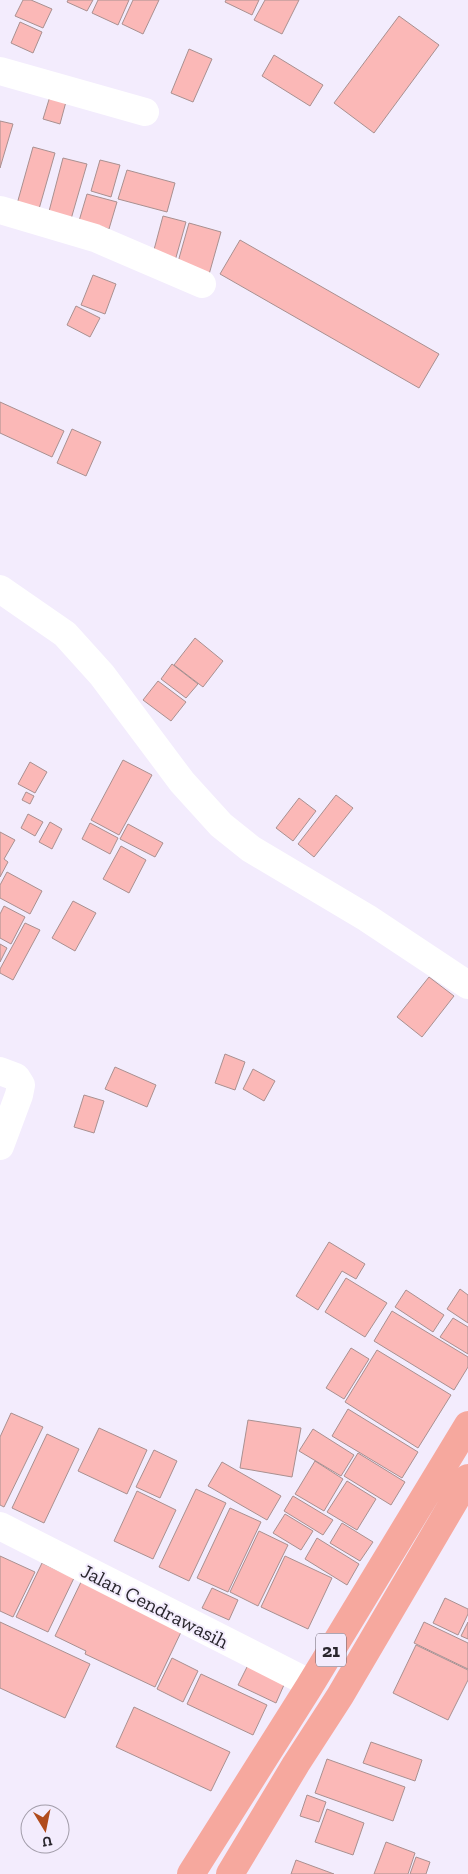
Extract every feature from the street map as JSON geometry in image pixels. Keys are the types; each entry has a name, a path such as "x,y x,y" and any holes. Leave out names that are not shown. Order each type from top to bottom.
{"highway":[{"name":"21","path":"192,1874 468,1425"},
{"name":"21","path":"230,1874 296,1764 340,1696 468,1478"}],"street":[{"path":"0,71 144,112"},
{"path":"0,210 95,238 202,284"},
{"path":"1,592 65,634 102,676 182,782 221,825 251,849 367,918 468,985"},
{"path":"0,1071 16,1077 21,1085 0,1146"},
{"name":"Jalan Cendrawasih","path":"0,1526 310,1684"}],"building":[{"path":"23,0 31,0 52,9 43,28 15,16"},
{"path":"68,0 93,0 87,11 67,2"},
{"path":"98,0 129,0 118,25 92,13"},
{"path":"133,0 159,0 143,34 122,24"},
{"path":"226,0 259,0 252,15 225,2"},
{"path":"265,0 299,0 282,34 254,20"},
{"path":"399,16 439,45 374,133 334,103"},
{"path":"20,22 42,32 33,53 11,43"},
{"path":"189,49 212,59 193,102 171,93"},
{"path":"274,55 323,85 310,106 262,76"},
{"path":"51,93 67,98 60,124 43,119"},
{"path":"0,121 13,124 0,168"},
{"path":"33,147 55,153 39,209 17,204"},
{"path":"63,158 87,164 69,226 47,219"},
{"path":"100,160 120,165 111,197 91,191"},
{"path":"127,170 175,183 167,212 118,199"},
{"path":"87,194 117,202 109,229 79,221"},
{"path":"163,216 186,222 173,268 151,261"},
{"path":"189,223 221,232 208,278 176,269"},
{"path":"240,240 439,354 419,388 220,274"},
{"path":"93,275 116,284 105,314 81,305"},
{"path":"76,306 100,318 90,337 67,325"},
{"path":"0,402 64,431 52,457 0,433"},
{"path":"72,429 101,442 86,476 57,463"},
{"path":"195,638 223,661 203,687 174,665"},
{"path":"172,664 198,684 186,698 161,679"},
{"path":"158,681 186,702 171,721 143,700"},
{"path":"123,760 152,775 119,835 91,820"},
{"path":"30,762 47,772 35,793 18,784"},
{"path":"26,792 34,796 30,804 22,800"},
{"path":"336,795 353,808 314,857 298,844"},
{"path":"299,798 316,811 293,841 276,828"},
{"path":"28,814 43,822 35,836 21,828"},
{"path":"50,822 62,829 52,849 39,842"},
{"path":"90,823 118,838 110,854 82,839"},
{"path":"128,824 163,843 155,857 120,839"},
{"path":"0,832 15,840 4,859 8,862 0,877"},
{"path":"121,846 146,860 129,893 103,879"},
{"path":"7,872 42,891 30,914 0,898 0,885"},
{"path":"73,901 96,913 75,951 52,938"},
{"path":"4,906 25,917 11,944 0,938 0,914"},
{"path":"25,923 40,930 13,980 0,973 0,969"},
{"path":"0,944 7,948 0,962"},
{"path":"429,977 454,996 422,1037 397,1017"},
{"path":"225,1054 245,1062 235,1090 215,1083"},
{"path":"115,1067 156,1085 147,1107 105,1089"},
{"path":"253,1069 275,1081 264,1101 243,1089"},
{"path":"84,1095 104,1101 94,1133 74,1127"},
{"path":"329,1242 365,1264 356,1279 342,1271 318,1310 296,1296"},
{"path":"346,1278 387,1303 365,1337 325,1312"},
{"path":"460,1289 468,1295 468,1323 447,1309"},
{"path":"406,1290 444,1315 433,1332 395,1307"},
{"path":"392,1311 468,1357 468,1367 454,1390 374,1341"},
{"path":"453,1318 468,1327 468,1354 440,1337"},
{"path":"351,1348 369,1359 344,1399 326,1388"},
{"path":"377,1350 451,1395 418,1448 345,1402"},
{"path":"348,1409 418,1452 402,1478 332,1436"},
{"path":"11,1413 43,1427 4,1507 0,1505 0,1437"},
{"path":"248,1420 301,1428 292,1477 240,1468"},
{"path":"99,1428 147,1450 127,1494 78,1471"},
{"path":"313,1429 354,1455 341,1476 299,1451"},
{"path":"47,1434 79,1449 44,1523 12,1508"},
{"path":"154,1450 177,1461 160,1498 136,1487"},
{"path":"358,1453 405,1482 391,1505 344,1476"},
{"path":"315,1461 343,1479 324,1511 295,1494"},
{"path":"222,1462 281,1496 267,1520 208,1486"},
{"path":"347,1481 376,1499 357,1530 327,1512"},
{"path":"196,1489 226,1503 189,1581 159,1567"},
{"path":"137,1491 176,1510 153,1559 114,1541"},
{"path":"293,1496 333,1520 323,1535 284,1511"},
{"path":"230,1508 261,1522 228,1592 197,1578"},
{"path":"285,1514 313,1531 301,1550 273,1533"},
{"path":"342,1523 373,1542 360,1561 330,1543"},
{"path":"259,1531 288,1545 258,1606 230,1592"},
{"path":"317,1538 359,1564 347,1585 305,1559"},
{"path":"0,1556 35,1572 13,1617 0,1611"},
{"path":"285,1556 332,1578 308,1629 261,1607"},
{"path":"42,1563 74,1578 48,1632 16,1617"},
{"path":"82,1580 182,1630 155,1687 85,1654 86,1651 55,1636"},
{"path":"212,1588 238,1600 229,1620 202,1608"},
{"path":"445,1598 468,1609 468,1614 458,1635 433,1623"},
{"path":"0,1622 90,1664 65,1718 0,1688"},
{"path":"424,1622 468,1643 468,1669 414,1643"},
{"path":"468,1622 468,1639 461,1636"},
{"path":"416,1645 468,1670 468,1680 448,1720 393,1693"},
{"path":"172,1658 198,1671 183,1702 157,1689"},
{"path":"250,1661 287,1678 276,1703 238,1685"},
{"path":"201,1674 267,1705 253,1735 187,1704"},
{"path":"134,1707 230,1752 211,1791 116,1747"},
{"path":"371,1742 422,1760 415,1781 363,1763"},
{"path":"327,1759 405,1787 393,1821 315,1793"},
{"path":"307,1795 326,1802 319,1822 300,1816"},
{"path":"327,1809 364,1823 353,1855 315,1842"},
{"path":"386,1842 415,1853 408,1874 374,1874"},
{"path":"416,1857 430,1862 426,1874 410,1874"},
{"path":"296,1860 334,1874 291,1874"}]}
